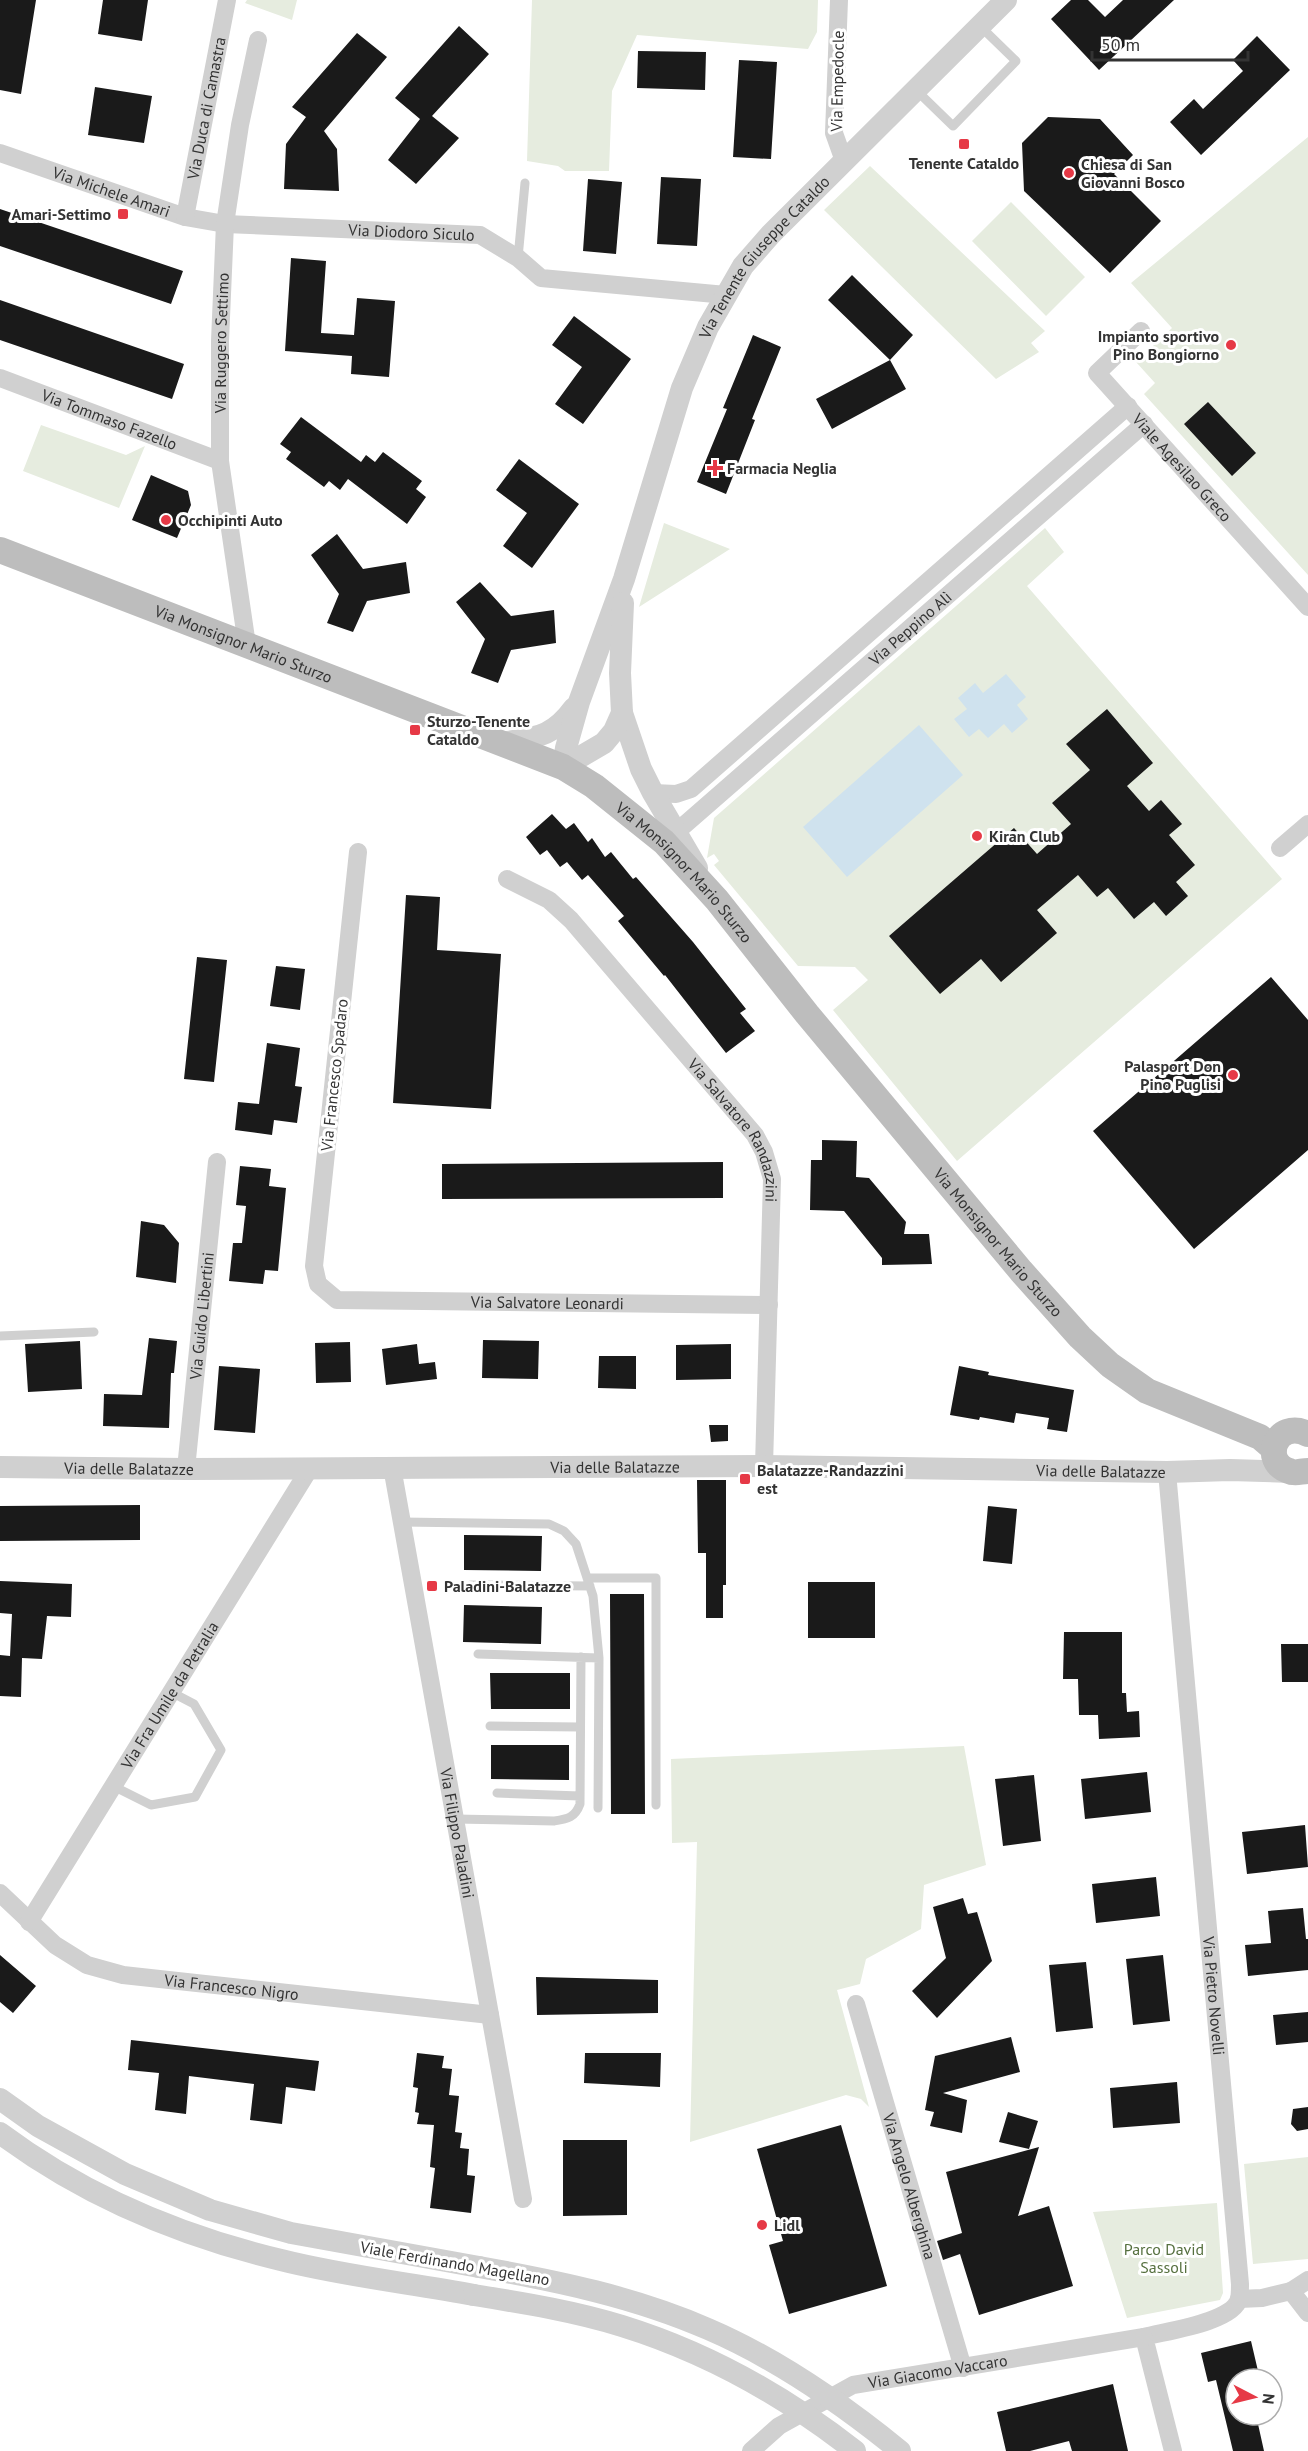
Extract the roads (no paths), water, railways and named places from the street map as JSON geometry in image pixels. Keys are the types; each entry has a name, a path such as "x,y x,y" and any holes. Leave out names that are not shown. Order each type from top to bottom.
{"main road":[{"name":"Via Monsignor Mario Sturzo","path":"0,550 563,767 670,838 830,1041 1021,1271 1080,1337 1110,1365 1148,1391 1297,1452"}],"street":[{"name":"Via Duca di Camastra","path":"185,217 227,0"},
{"name":"Via Empedocle","path":"839,0 834,133 844,161"},
{"name":"Via Tenente Giuseppe Cataldo","path":"624,579 682,388 708,327 743,266 771,234 1006,0"},
{"name":"Via Ruggero Settimo","path":"247,645 220,461 220,341 225,224 240,125 258,40"},
{"name":"Via Michele Amari","path":"0,153 185,217 225,224"},
{"name":"Via Diodoro Siculo","path":"225,224 480,236 518,258 541,278 726,296"},
{"name":"Viale Agesilao Greco","path":"1141,331 1097,373 1308,607"},
{"name":"Via Tommaso Fazello","path":"0,378 220,461"},
{"name":"Via Peppino Alì","path":"653,793 676,794 691,789 1128,406"},
{"name":"Via Peppino Alì","path":"670,838 1144,424"},
{"path":"563,767 579,702 624,579"},
{"path":"624,579 620,673 622,713 641,769 670,838"},
{"path":"501,743 538,737 554,730 566,720 579,702"},
{"path":"563,767 604,743 614,731 622,713"},
{"path":"1280,848 1308,824"},
{"name":"Via Francesco Spadaro","path":"328,1294 318,1284 314,1266 358,852"},
{"name":"Via Salvatore Randazzini","path":"507,879 549,900 571,920 755,1135 764,1152 772,1179 764,1466"},
{"name":"Via Guido Libertini","path":"186,1469 217,1162"},
{"name":"Via Salvatore Leonardi","path":"328,1294 337,1300 769,1305"},
{"name":"Via delle Balatazze","path":"0,1467 186,1469 764,1466 1167,1472 1230,1470 1297,1452"},
{"name":"Via Filippo Paladini","path":"392,1467 523,2199"},
{"name":"Via Fra Umile da Petralia","path":"29,1922 310,1468"},
{"name":"Via Pietro Novelli","path":"1167,1472 1240,2284 1239,2299"},
{"name":"Via Francesco Nigro","path":"0,1893 55,1945 87,1965 123,1975 490,2014"},
{"name":"Via Angelo Alberghina","path":"856,2004 963,2368"},
{"name":"Viale Ferdinando Magellano","path":"0,2099 38,2126 125,2174 210,2210 291,2233 555,2281 631,2301 708,2329 774,2363 844,2406 900,2451"},
{"name":"Viale Ferdinando Magellano","path":"0,2133 66,2176 122,2206 205,2240 282,2261 549,2308 622,2326 694,2354 763,2388 826,2428 855,2451"},
{"path":"1173,2451 1144,2337 1215,2319 1232,2310 1239,2299 1262,2298 1291,2291 1308,2280"},
{"path":"1291,2291 1308,2313"},
{"name":"Via Giacomo Vaccaro","path":"751,2451 779,2426 853,2385 1144,2337"}],"lane":[{"path":"917,91 953,126 1016,61 980,26"},
{"path":"518,258 525,183"},
{"path":"0,1336 94,1332"},
{"path":"402,1522 549,1524 564,1531 576,1544 593,1596 599,1658 598,1808"},
{"path":"471,1585 656,1578 656,1805"},
{"path":"478,1654 599,1658"},
{"path":"455,1819 554,1821 569,1819 577,1813 581,1657"},
{"path":"113,1786 151,1805 195,1797 221,1750 194,1704 171,1692"},
{"path":"490,1726 580,1727"},
{"path":"497,1793 579,1796"}],"water":[{"path":"1006,674 1026,697 1017,705 1028,719 1012,733 1004,724 988,738 979,729 969,737 954,719 967,709 958,698 975,683 983,693"},
{"path":"919,725 963,775 847,877 803,827"}],"place":[{"name":"Tenente Cataldo","path":"964,144"},
{"name":"Chiesa di San Giovanni Bosco","path":"1069,173"},
{"name":"Amari-Settimo","path":"123,214"},
{"name":"Impianto sportivo Pino Bongiorno","path":"1231,345"},
{"name":"Farmacia Neglia","path":"715,468"},
{"name":"Occhipinti Auto","path":"166,520"},
{"name":"Sturzo-Tenente Cataldo","path":"415,730"},
{"name":"Kiran Club","path":"977,836"},
{"name":"Palasport Don Pino Puglisi","path":"1233,1075"},
{"name":"Balatazze-Randazzini est","path":"745,1479"},
{"name":"Paladini-Balatazze","path":"432,1586"},
{"name":"Lidl","path":"762,2225"}],"park label":[{"name":"Parco David Sassoli","path":"1164,2258"}]}
